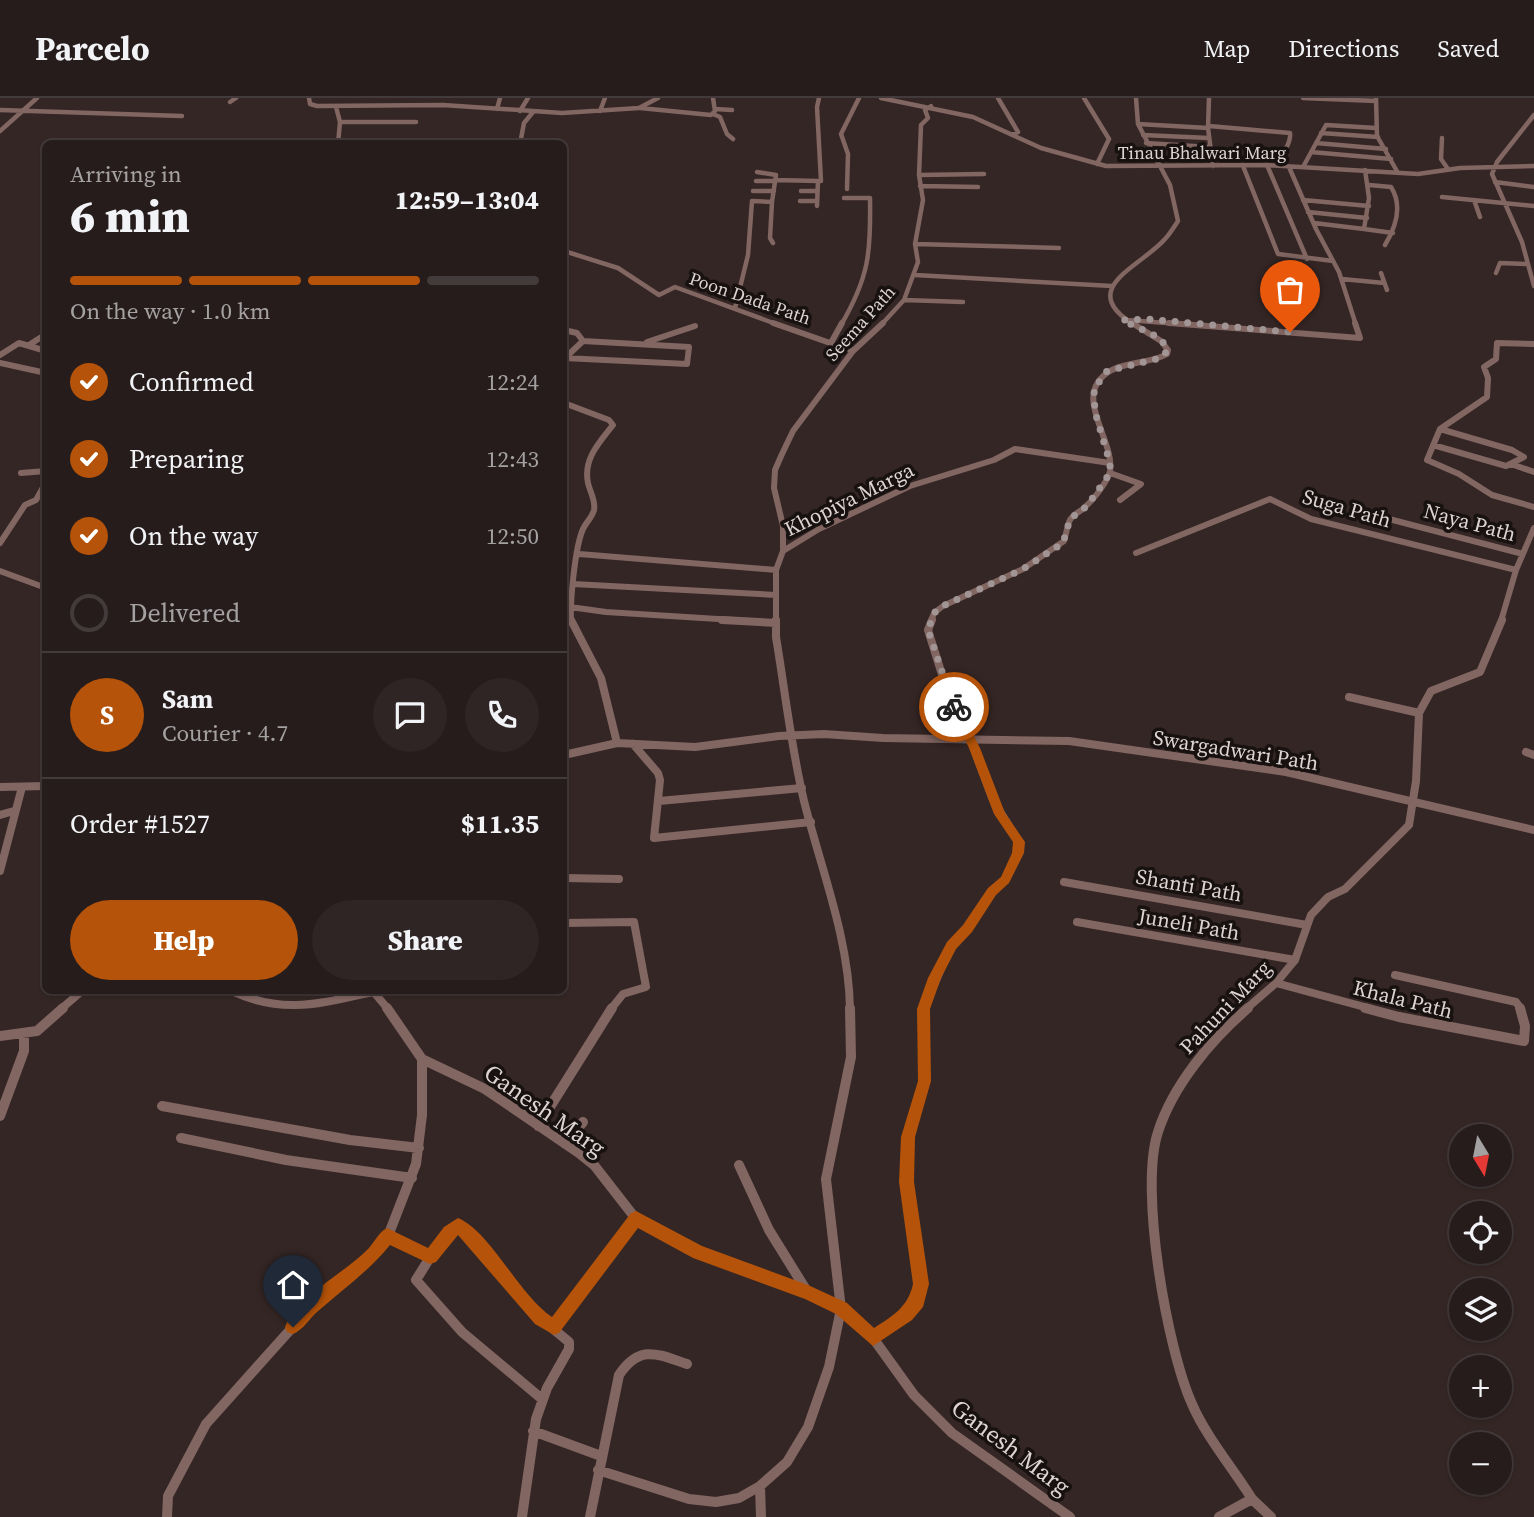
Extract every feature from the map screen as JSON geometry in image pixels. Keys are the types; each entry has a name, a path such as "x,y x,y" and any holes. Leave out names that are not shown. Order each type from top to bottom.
{"street":[{"path":"0,131 37,98"},
{"path":"230,102 236,98"},
{"path":"309,98 310,104 336,107 362,105 520,111 639,108 714,112 732,110"},
{"path":"497,109 500,98"},
{"path":"520,111 528,98"},
{"path":"600,111 605,98"},
{"path":"639,108 658,98"},
{"path":"713,98 714,112 733,139"},
{"path":"800,201 816,204 818,181 821,181 817,107 820,98"},
{"path":"847,189 848,154 841,134 859,98"},
{"name":"Tinau Bhalwari Marg","path":"881,98 931,106 973,117 1041,148 1097,164 1160,167 1267,165 1425,174 1448,169 1534,166"},
{"path":"998,98 1018,132 1012,135"},
{"path":"1084,98 1109,139 1097,164"},
{"path":"873,1338 907,1315 917,1301 921,1284 906,1182 908,1137 924,1081 924,1009 951,945 968,929 992,892 1005,880 1018,853 1019,842 993,800 970,738 949,697 928,630 934,613 943,606 1023,569 1063,543 1070,519 1087,506 1110,473 1110,463 1095,412 1094,389 1107,371 1161,358 1168,350 1160,338 1122,320 1113,306 1112,286 1136,261 1165,240 1177,225 1178,217 1170,186 1138,124 1136,98"},
{"path":"1209,98 1209,147 1213,166"},
{"path":"1303,98 1376,100 1378,137 1398,173"},
{"path":"350,99 360,101 362,105"},
{"name":"Seema Path","path":"783,551 783,526 774,488 775,470 793,431 853,351 874,333 904,300 915,275 918,262 915,244 923,200 919,175 921,125 928,118 925,110 931,106"},
{"path":"336,107 340,122 338,140"},
{"path":"0,110 182,116"},
{"path":"521,140 524,123 533,111"},
{"path":"1534,115 1494,169 1495,182 1523,247 1534,286"},
{"path":"340,122 416,122"},
{"path":"1138,124 1290,133 1291,138 1280,161 1281,166"},
{"path":"1303,167 1326,125 1376,128"},
{"path":"1321,133 1378,137"},
{"path":"1145,139 1209,138"},
{"path":"1442,138 1441,159 1448,169"},
{"path":"1145,139 1209,147"},
{"path":"1316,143 1386,149"},
{"path":"1311,152 1391,159"},
{"path":"1267,165 1307,259"},
{"path":"1242,166 1278,254 1334,261"},
{"path":"1122,320 1147,319 1360,338 1342,279 1289,167"},
{"path":"1364,229 1369,206 1369,185 1365,170"},
{"path":"757,172 775,173 770,239 773,243"},
{"path":"919,175 984,174"},
{"path":"756,181 818,181"},
{"path":"1495,182 1534,187"},
{"path":"1369,185 1394,189 1397,201 1393,233 1385,245"},
{"path":"920,186 978,187"},
{"path":"753,191 774,191"},
{"path":"800,191 817,191"},
{"path":"1442,197 1534,206"},
{"path":"832,341 860,292 871,244 870,198 844,198"},
{"path":"1303,200 1369,206"},
{"path":"1474,200 1480,216"},
{"path":"735,308 747,266 753,229 752,201 772,202"},
{"path":"1308,212 1367,218"},
{"path":"1314,223 1393,233"},
{"path":"915,244 1059,248"},
{"path":"1523,247 1534,247"},
{"name":"Poon Dada Path","path":"567,252 618,268 659,295 675,287 832,341 853,351"},
{"path":"1496,273 1500,263 1527,264"},
{"path":"1381,273 1387,290"},
{"path":"915,275 1112,286"},
{"path":"1342,279 1384,283"},
{"path":"904,300 963,302"},
{"path":"641,344 695,326"},
{"path":"567,331 577,333 583,341"},
{"path":"567,359 687,363 689,347 684,331"},
{"path":"29,345 42,337"},
{"path":"567,356 583,341 689,347"},
{"path":"0,355 19,343 42,350"},
{"path":"1534,344 1497,343 1496,359 1484,367 1488,378 1486,397 1473,409 1452,417 1440,429 1427,460 1459,474 1492,495 1534,507"},
{"path":"0,363 42,373"},
{"path":"567,404 609,420 613,425 593,451 587,465 588,482 596,506 592,518 583,528 570,607 571,622 578,640 601,678 617,743"},
{"path":"1433,445 1506,466 1524,457 1440,429"},
{"name":"Khopiya Marga","path":"598,1470 689,1499 716,1502 739,1498 760,1486 787,1462 808,1427 829,1367 841,1309 825,1179 851,1057 850,985 832,899 802,788 776,638 776,570 783,551 819,529 910,485 994,460 1015,449 1110,463"},
{"path":"1511,464 1534,472"},
{"path":"21,473 42,471"},
{"path":"1110,473 1141,484 1120,500"},
{"path":"0,543 25,505 42,494"},
{"name":"Suga Path","path":"1136,553 1270,499 1311,519 1516,570"},
{"name":"Naya Path","path":"1366,513 1523,554"},
{"path":"1349,697 1419,713 1431,691 1480,672 1510,598 1516,570 1534,528"},
{"path":"579,554 776,570"},
{"path":"0,571 42,587"},
{"path":"573,584 776,595"},
{"path":"570,607 606,612 776,623"},
{"name":"Pahuni Marg","path":"1271,1517 1252,1499 1192,1405 1171,1339 1155,1242 1153,1157 1158,1131 1189,1070 1223,1029 1276,983 1294,960 1311,915 1328,897 1345,889 1409,825 1419,713"},
{"path":"567,754 617,743 695,747 794,735 970,738"},
{"name":"Swargadwari Path","path":"970,738 1069,741 1262,768 1534,830"},
{"path":"633,744 658,773 661,788 653,834 657,839 811,822"},
{"path":"0,787 42,786"},
{"path":"0,872 3,845 22,787"},
{"path":"659,801 802,788"},
{"path":"0,815 14,811"},
{"path":"567,878 619,879"},
{"name":"Shanti Path","path":"1064,882 1307,925"},
{"path":"538,1126 618,998 646,987 634,922 567,923"},
{"name":"Juneli Path","path":"1077,922 1294,960"},
{"name":"Khala Path","path":"1276,983 1399,1017 1524,1041 1523,1019 1520,1005 1516,1002 1395,975"},
{"path":"0,1035 24,1033 45,1026 78,994"},
{"path":"236,994 247,1000 286,1009 358,994"},
{"path":"167,1517 168,1496 206,1424 308,1310 373,1254 387,1236 412,1178 419,1148 422,1059 389,1010 375,994"},
{"path":"0,1116 24,1051 24,1033"},
{"name":"Ganesh Marg","path":"422,1059 485,1089 594,1165 636,1219 698,1252 808,1293 841,1309 873,1338 914,1395 952,1433 1070,1517"},
{"path":"162,1106 350,1140 419,1148"},
{"path":"565,1144 583,1122"},
{"path":"181,1138 286,1160 412,1178"},
{"path":"738,1165 769,1230 808,1293"},
{"path":"554,1327 636,1219"},
{"path":"522,1517 531,1472 533,1431 542,1399 569,1349 569,1342 540,1318 463,1227 458,1226 449,1232 430,1256 416,1280 462,1332 542,1399"},
{"path":"387,1236 430,1256"},
{"path":"590,1517 619,1376 626,1363 632,1356 641,1353 687,1364"},
{"path":"533,1431 601,1456"},
{"path":"760,1486 761,1517"},
{"path":"1219,1517 1252,1499"}],"way so far":[{"path":"954,707 928,630 934,613 943,606 1005,579 1063,543 1070,519 1087,506 1103,486 1110,473 1110,463 1095,412 1094,389 1107,371 1165,357 1168,350 1160,338 1122,320 1147,319 1290,332"}],"route":[{"path":"293,1327 308,1310 373,1254 387,1236 430,1256 449,1232 458,1226 469,1233 540,1318 554,1327 636,1219 698,1252 808,1293 841,1309 873,1338 907,1315 917,1301 921,1284 906,1182 908,1137 924,1081 924,1009 951,945 968,929 992,892 1005,880 1018,853 1019,842 993,800 970,738 954,707"}]}
